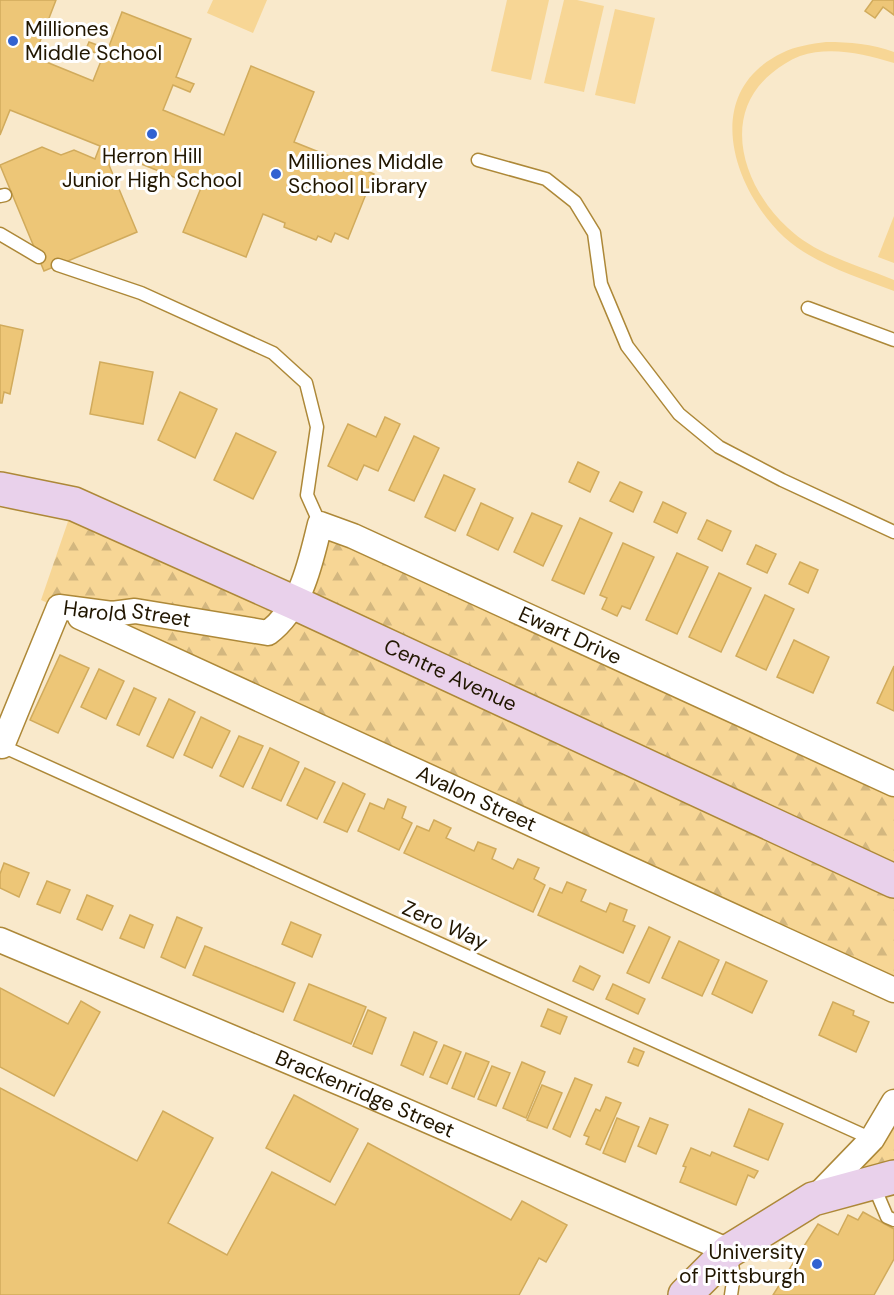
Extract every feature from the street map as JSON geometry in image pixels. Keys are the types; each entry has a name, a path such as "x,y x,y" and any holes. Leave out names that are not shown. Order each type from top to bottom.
{"main road":[{"name":"Centre Avenue","path":"0,489 74,504 295,603 894,881"},
{"path":"685,1295 729,1251 813,1199 883,1180"}],"street":[{"path":"295,603 307,576 320,524"},
{"name":"Ewart Drive","path":"320,524 353,536 894,784"},
{"name":"Harold Street","path":"2,746 59,607 112,614 135,611 268,633 275,628 295,603"},
{"name":"Avalon Street","path":"59,607 894,990"},
{"name":"Brackenridge Street","path":"0,940 371,1096 729,1251"},
{"path":"813,1199 872,1139 894,1102"}],"lane":[{"path":"478,160 546,179 575,202 594,233 601,284 627,346 679,414 719,447 782,480 894,532"},
{"path":"0,234 39,257"},
{"path":"58,265 141,294 273,353 306,383 317,427 307,495 320,524"},
{"path":"808,308 894,340"},
{"name":"Zero Way","path":"2,746 872,1139"},
{"path":"883,1180 888,1217 894,1220"},
{"path":"729,1251 734,1275 731,1295"}],"green space":[{"path":"213,0 267,0 253,33 207,13"},
{"path":"507,0 549,0 531,80 491,71"},
{"path":"564,0 577,0 604,6 584,92 544,83"},
{"path":"615,9 655,18 635,104 595,95"},
{"path":"826,42 844,42 886,49 894,52 894,63 859,54 835,51 812,53 785,63 756,90 746,110 742,130 744,152 759,193 788,228 824,252 894,280 894,291 836,269 809,255 784,237 766,217 750,193 739,168 733,141 733,115 741,91 757,70 782,53 798,47"},
{"path":"894,216 894,263 878,257"},
{"path":"74,504 295,602 320,524 894,784 894,990 41,600"},
{"path":"894,1102 894,1177 813,1199"}],"building":[{"path":"0,0 56,0 34,57 93,81 103,56 86,49 89,42 108,49 122,12 191,39 176,77 194,84 190,92 173,85 163,110 224,135 251,66 314,92 294,142 374,174 348,239 335,233 331,242 318,236 316,240 284,227 285,223 263,214 246,257 183,232 201,188 114,153 109,165 137,232 44,271 0,165 42,147 61,155 74,150 95,159 100,146 10,110 0,135"},
{"path":"873,0 894,0 894,15 883,7 875,18 865,11"},
{"path":"0,325 23,330 10,394 4,392 2,403 0,403"},
{"path":"100,362 153,372 143,424 90,414"},
{"path":"180,392 217,409 195,458 158,440"},
{"path":"385,417 400,424 378,471 364,465 357,480 328,466 348,424 376,437"},
{"path":"236,433 276,452 253,499 214,480"},
{"path":"414,436 439,448 414,501 389,490"},
{"path":"578,462 599,472 590,492 569,482"},
{"path":"444,475 475,489 455,531 425,517"},
{"path":"620,482 642,492 633,512 610,501"},
{"path":"663,502 686,513 677,533 654,522"},
{"path":"481,503 513,518 498,550 467,535"},
{"path":"532,513 562,526 543,566 514,552"},
{"path":"580,518 612,533 584,594 552,580"},
{"path":"707,520 731,531 722,551 698,539"},
{"path":"623,543 654,557 630,609 622,606 617,616 602,609 607,598 600,595"},
{"path":"756,545 776,554 767,573 747,564"},
{"path":"677,553 708,567 677,634 646,620"},
{"path":"800,562 818,570 808,593 789,584"},
{"path":"719,573 751,588 721,652 689,637"},
{"path":"765,595 794,609 766,670 736,656"},
{"path":"794,640 829,657 813,693 777,677"},
{"path":"60,655 89,668 58,733 30,720"},
{"path":"894,666 894,711 877,703"},
{"path":"99,669 124,681 106,719 81,707"},
{"path":"134,688 156,698 139,735 117,725"},
{"path":"169,699 195,712 173,758 147,746"},
{"path":"201,717 230,731 212,768 184,755"},
{"path":"239,736 263,746 243,787 220,776"},
{"path":"270,748 299,762 281,801 252,788"},
{"path":"305,768 335,782 317,819 287,805"},
{"path":"343,783 365,794 347,832 324,822"},
{"path":"388,799 406,807 402,818 412,823 399,850 358,831 370,803 384,809"},
{"path":"434,820 451,828 446,838 474,851 478,842 496,849 492,859 513,869 518,859 539,868 534,879 545,885 533,912 404,853 417,826 429,831"},
{"path":"4,863 29,873 19,897 0,888 0,874"},
{"path":"47,881 70,890 60,913 37,904"},
{"path":"567,882 586,890 581,901 606,912 610,903 627,910 623,921 635,926 623,953 538,915 550,888 562,893"},
{"path":"87,895 113,906 102,930 77,919"},
{"path":"130,915 153,925 144,948 120,938"},
{"path":"177,917 202,928 185,968 161,957"},
{"path":"291,922 321,935 312,957 282,944"},
{"path":"649,927 670,937 649,983 627,973"},
{"path":"679,941 719,960 702,996 662,978"},
{"path":"205,946 295,983 283,1012 193,975"},
{"path":"726,962 767,981 752,1013 712,994"},
{"path":"580,966 600,976 593,990 573,981"},
{"path":"309,984 366,1007 351,1044 294,1020"},
{"path":"613,984 645,999 638,1014 606,999"},
{"path":"0,988 68,1024 81,1001 100,1012 54,1096 0,1067"},
{"path":"833,1002 854,1011 853,1015 869,1022 856,1052 819,1035"},
{"path":"548,1009 567,1017 560,1034 541,1026"},
{"path":"368,1010 386,1018 372,1054 353,1046"},
{"path":"414,1032 437,1042 423,1075 401,1065"},
{"path":"444,1045 461,1052 447,1084 430,1077"},
{"path":"634,1048 644,1052 638,1066 628,1062"},
{"path":"466,1053 489,1062 474,1097 452,1088"},
{"path":"522,1062 545,1072 526,1118 503,1108"},
{"path":"492,1066 510,1073 496,1106 478,1099"},
{"path":"575,1078 592,1085 570,1137 553,1129"},
{"path":"542,1085 562,1093 547,1128 527,1120"},
{"path":"0,1088 137,1161 163,1111 213,1138 168,1223 227,1255 272,1172 335,1205 368,1143 511,1220 522,1201 567,1225 546,1262 539,1258 519,1295 0,1295"},
{"path":"294,1095 358,1129 330,1182 266,1148"},
{"path":"606,1097 621,1103 600,1150 586,1144 589,1137 584,1135 596,1109 600,1111"},
{"path":"749,1109 783,1124 768,1160 734,1146"},
{"path":"617,1118 639,1127 625,1162 603,1153"},
{"path":"650,1118 668,1125 656,1154 638,1146"},
{"path":"691,1148 710,1156 712,1152 758,1171 754,1178 748,1175 736,1205 680,1182 686,1167 683,1166"},
{"path":"863,1212 894,1229 894,1259 874,1295 773,1295 818,1224 838,1235 848,1215 858,1220"}],"place":[{"name":"Milliones Middle School","path":"13,41"},
{"name":"Herron Hill Junior High School","path":"152,134"},
{"name":"Milliones Middle School Library","path":"276,174"},
{"name":"University of Pittsburgh","path":"817,1264"}]}
